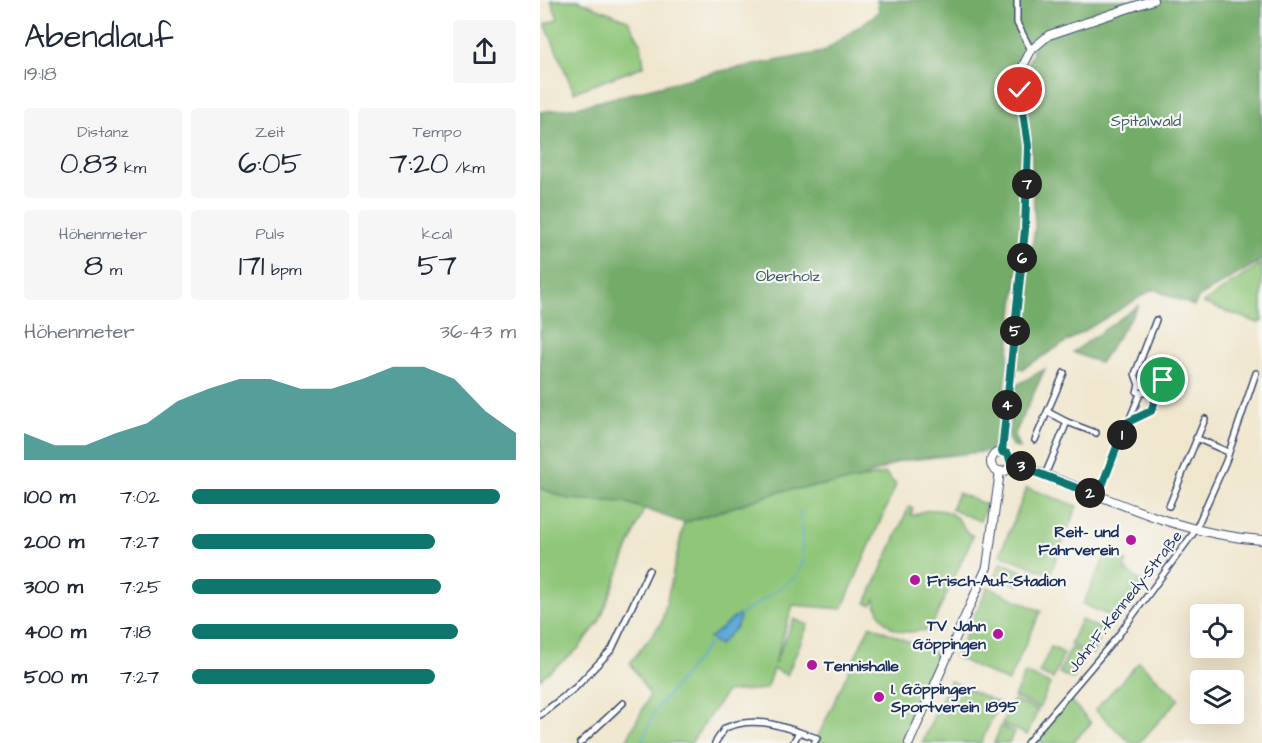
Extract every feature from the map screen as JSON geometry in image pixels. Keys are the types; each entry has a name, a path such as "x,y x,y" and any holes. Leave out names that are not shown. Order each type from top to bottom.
{"main road":[{"path":"1002,452 1025,230 1028,146 1020,96 1021,76 1031,50 1049,35 1153,0"},
{"path":"1002,452 1008,454 1011,463 1007,469 1000,471 993,468 991,461 996,453 1002,452"},
{"path":"1011,463 1195,531 1262,540"},
{"path":"909,743 987,567 1000,471"}],"street":[{"path":"1017,0 1017,23 1031,50"},
{"path":"1098,496 1126,423 1140,394 1137,390 1139,385 1135,374 1156,320"},
{"path":"1126,423 1151,411 1168,367"},
{"path":"1035,440 1064,373"},
{"name":"John-F.-Kennedy-Straße","path":"1027,743 1117,637 1195,531 1255,385 1256,373"},
{"path":"1048,412 1096,433"},
{"path":"1169,506 1204,419"},
{"path":"1045,475 1067,422"},
{"path":"1196,438 1228,452"},
{"path":"540,715 575,688 612,649 649,570"},
{"path":"580,743 623,703"},
{"path":"715,743 725,728 755,721 778,724 815,740"},
{"path":"793,743 799,732"}],"green space":[{"path":"551,0 578,0 628,20 641,44 644,66 574,92 545,24 558,19"},
{"name":"Oberholz","path":"877,0 1262,0 1262,260 1199,297 1194,306 1153,289 1022,369 1015,367 1035,227 1031,145 1022,90 1027,64 1034,52 1029,48 1022,61 1017,90 1026,153 1022,233 999,443 993,445 989,451 900,461 858,480 782,491 684,523 625,502 569,499 540,488 540,112 577,107 715,72 823,52 879,12"},
{"path":"1262,263 1262,321 1258,323 1203,303"},
{"path":"1139,305 1100,363 1073,352"},
{"path":"1045,369 1014,436 1020,448 1013,447 1008,438 1015,386"},
{"path":"885,473 896,485 842,609 793,605 774,664 794,619 808,625 787,675 773,669 766,689 726,692 691,743 625,743 650,695 630,663 662,622 684,523 782,491 858,480"},
{"path":"540,488 569,499 625,502 644,509 599,622 578,649 540,679"},
{"path":"1027,488 1077,506 1050,574 1000,554"},
{"path":"958,493 987,505 980,521 951,509"},
{"name":"Frisch-Auf-Stadion","path":"909,507 913,508 911,515 913,516 932,510 950,513 973,536 929,632 897,630 882,618 875,599 871,605 866,603"},
{"path":"1107,553 1127,562 1124,569 1143,583 1117,619 1083,604"},
{"path":"1001,562 1023,572 1018,585 995,575"},
{"name":"TV Jahn Göppingen","path":"988,587 1041,611 1008,682 955,657"},
{"path":"1081,620 1103,630 1093,654 1070,644"},
{"name":"1. Göppinger Sportverein 1895","path":"870,625 939,655 901,743 815,743"},
{"path":"1051,647 1064,653 1053,679 1039,673"},
{"path":"1071,647 1084,653 1073,679 1059,673"},
{"path":"1139,662 1179,699 1139,743 1131,743 1095,710"},
{"path":"1025,673 1050,684 1039,708 1014,697"},
{"path":"950,681 999,703 981,743 922,743"},
{"path":"1069,699 1091,723 1072,743 1032,743"},
{"path":"1013,700 1038,710 1027,735 1002,724"},
{"path":"1001,726 1014,732 1009,743 994,743"}],"water":[{"path":"738,615 740,617 737,626 719,645 709,638"}],"waterway":[{"path":"739,616 796,577 803,563 800,511"},
{"path":"641,743 655,711 709,644"}],"place":[{"name":"Reit- und Fahrverein","path":"1131,540"},
{"name":"Frisch-Auf-Stadion","path":"915,580"},
{"name":"TV Jahn Göppingen","path":"998,634"},
{"name":"Tennishalle","path":"812,665"},
{"name":"1. Göppinger Sportverein 1895","path":"879,697"}],"route":[{"path":"1020,90 1028,146 1025,230 1002,452 1008,454 1011,463 1098,496 1126,423 1151,411 1163,380"}],"park label":[{"name":"Spitalwald","path":"1146,120"}]}
